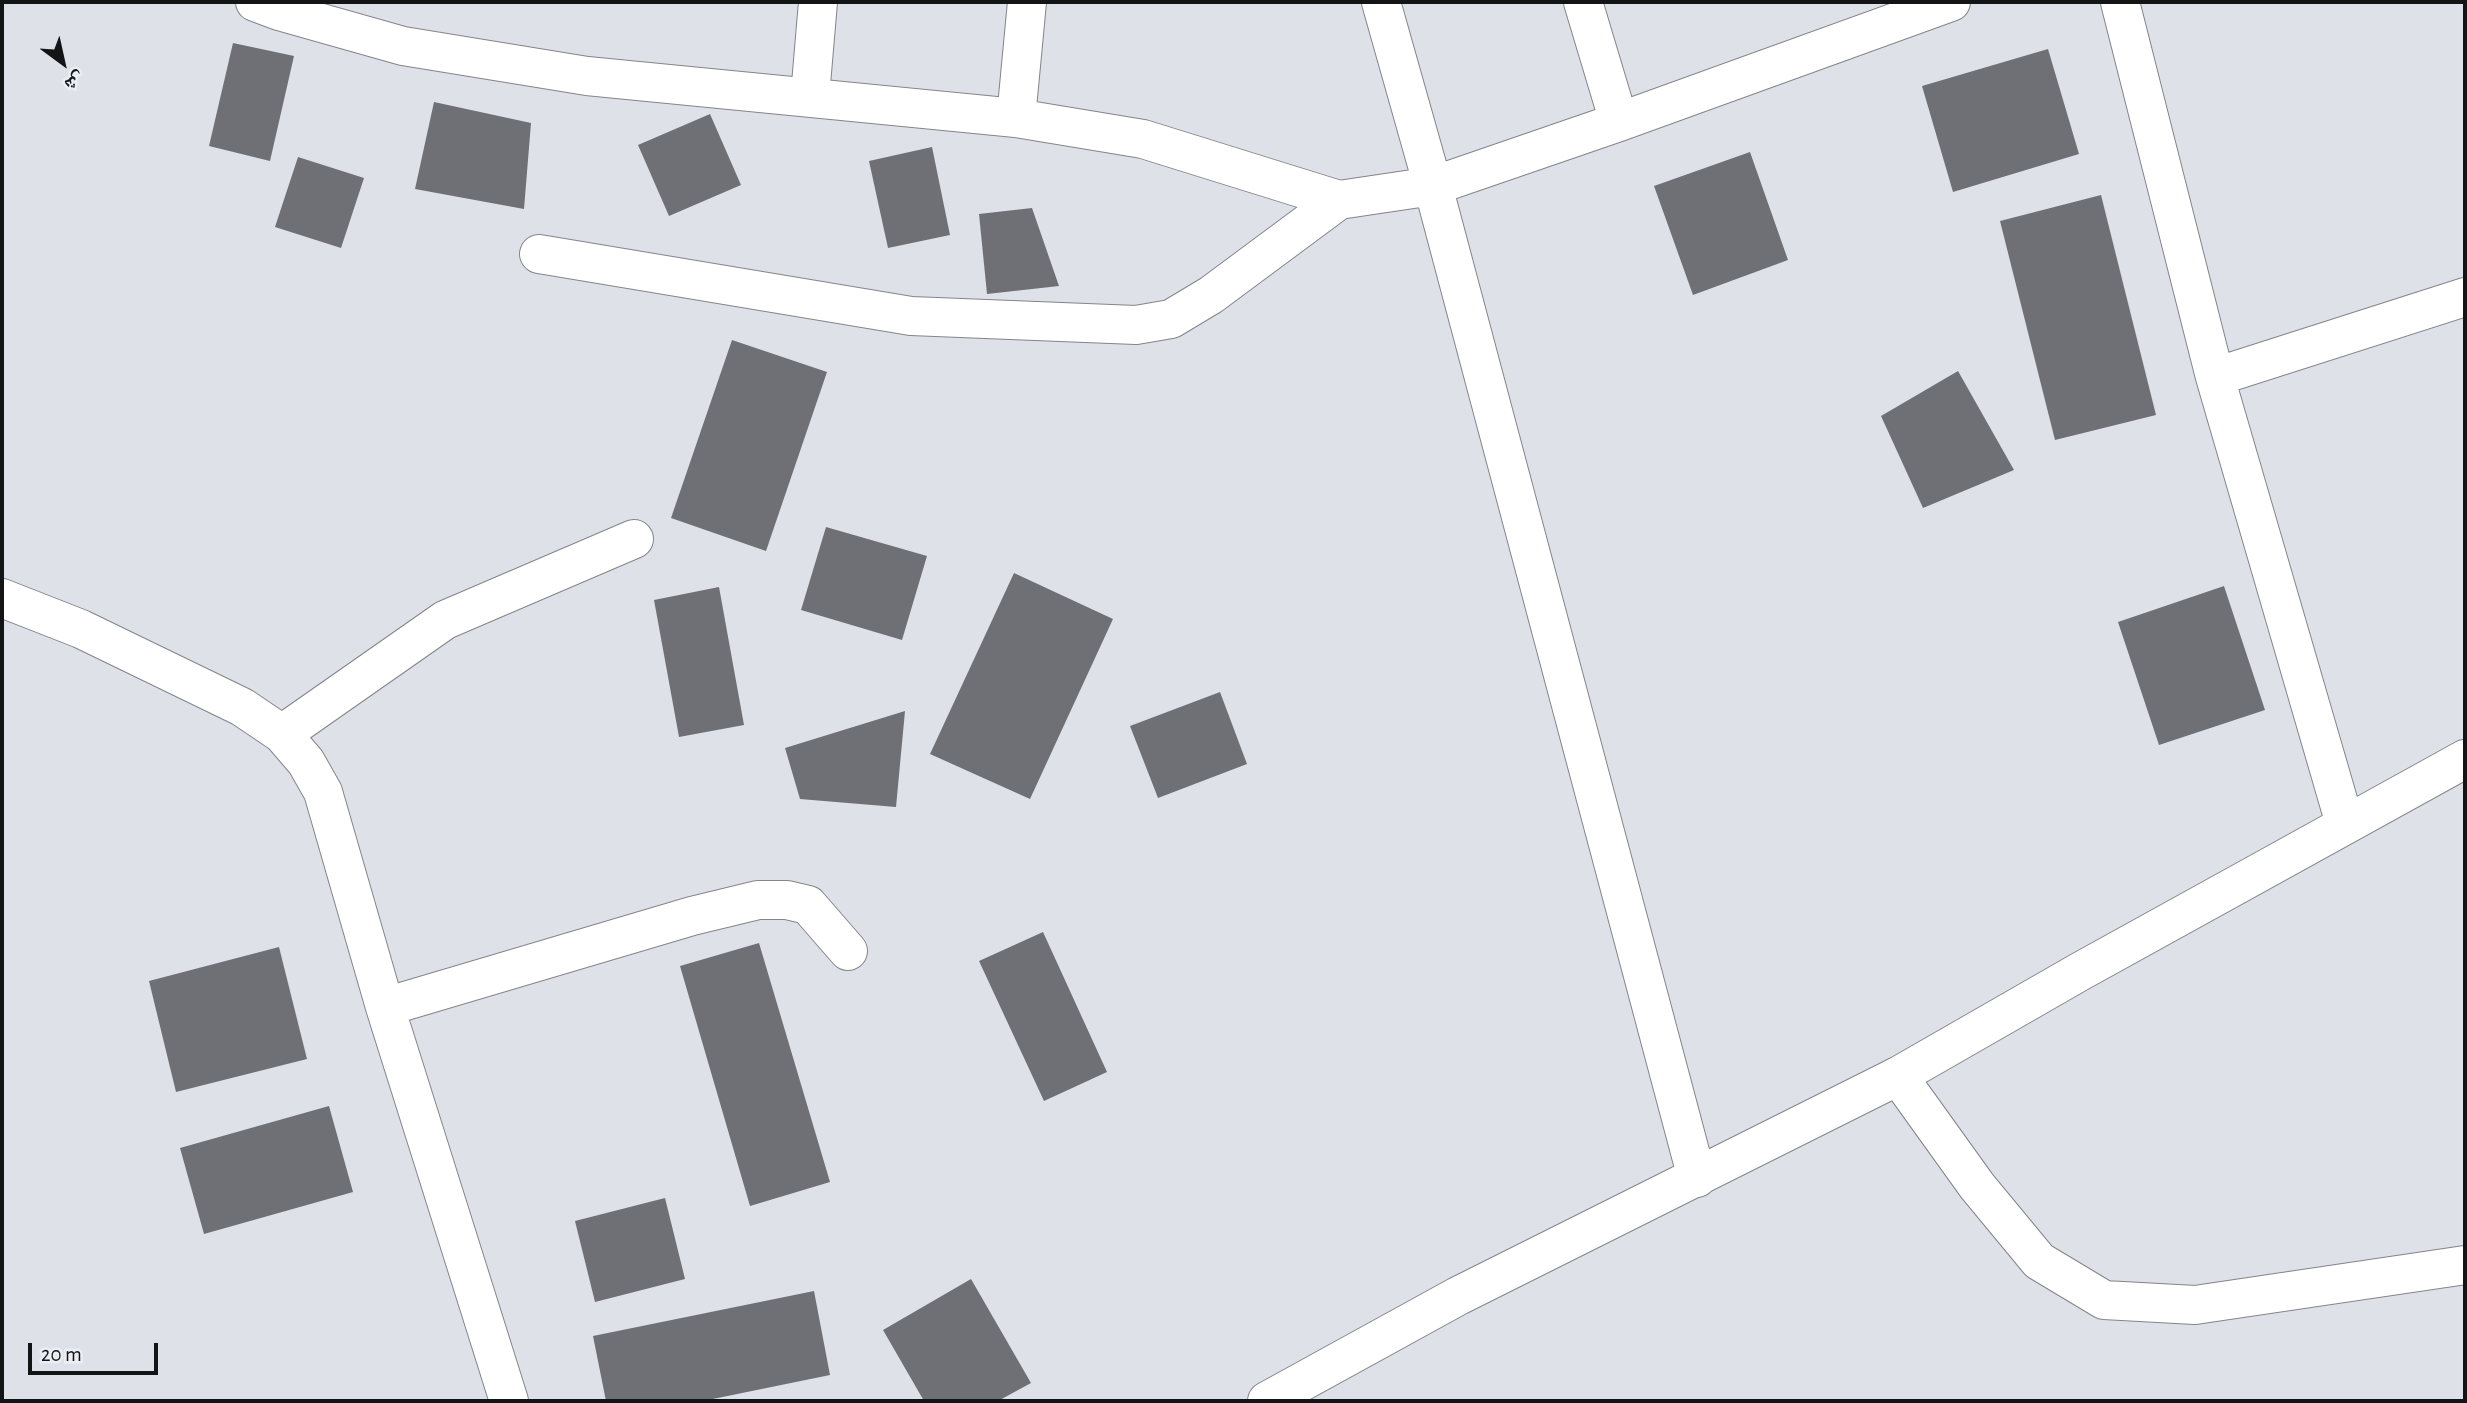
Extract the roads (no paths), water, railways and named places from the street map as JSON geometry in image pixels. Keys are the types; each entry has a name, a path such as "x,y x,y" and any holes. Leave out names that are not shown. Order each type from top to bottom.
{"street":[{"path":"255,2 402,46 587,76 1016,118 1143,139 1339,200 1433,186 1951,2"},
{"path":"810,96 818,2"},
{"path":"1016,118 1027,2"},
{"path":"1381,2 1433,186 1696,1178"},
{"path":"1583,2 1619,122"},
{"path":"2120,2 2215,377 2345,824"},
{"path":"539,254 911,316 1136,325 1171,319 1211,295 1339,200"},
{"path":"2215,377 2465,297"},
{"path":"282,734 445,620 634,539"},
{"path":"2,598 81,629 242,707 282,734 306,762 323,792 385,1007 509,1401"},
{"path":"1267,1401 1458,1296 1898,1076 2081,971 2465,759"},
{"path":"385,1007 692,916 758,900 787,900 808,905 848,950"},
{"path":"1898,1076 1977,1186 2039,1261 2104,1300 2194,1305 2465,1265"}]}
